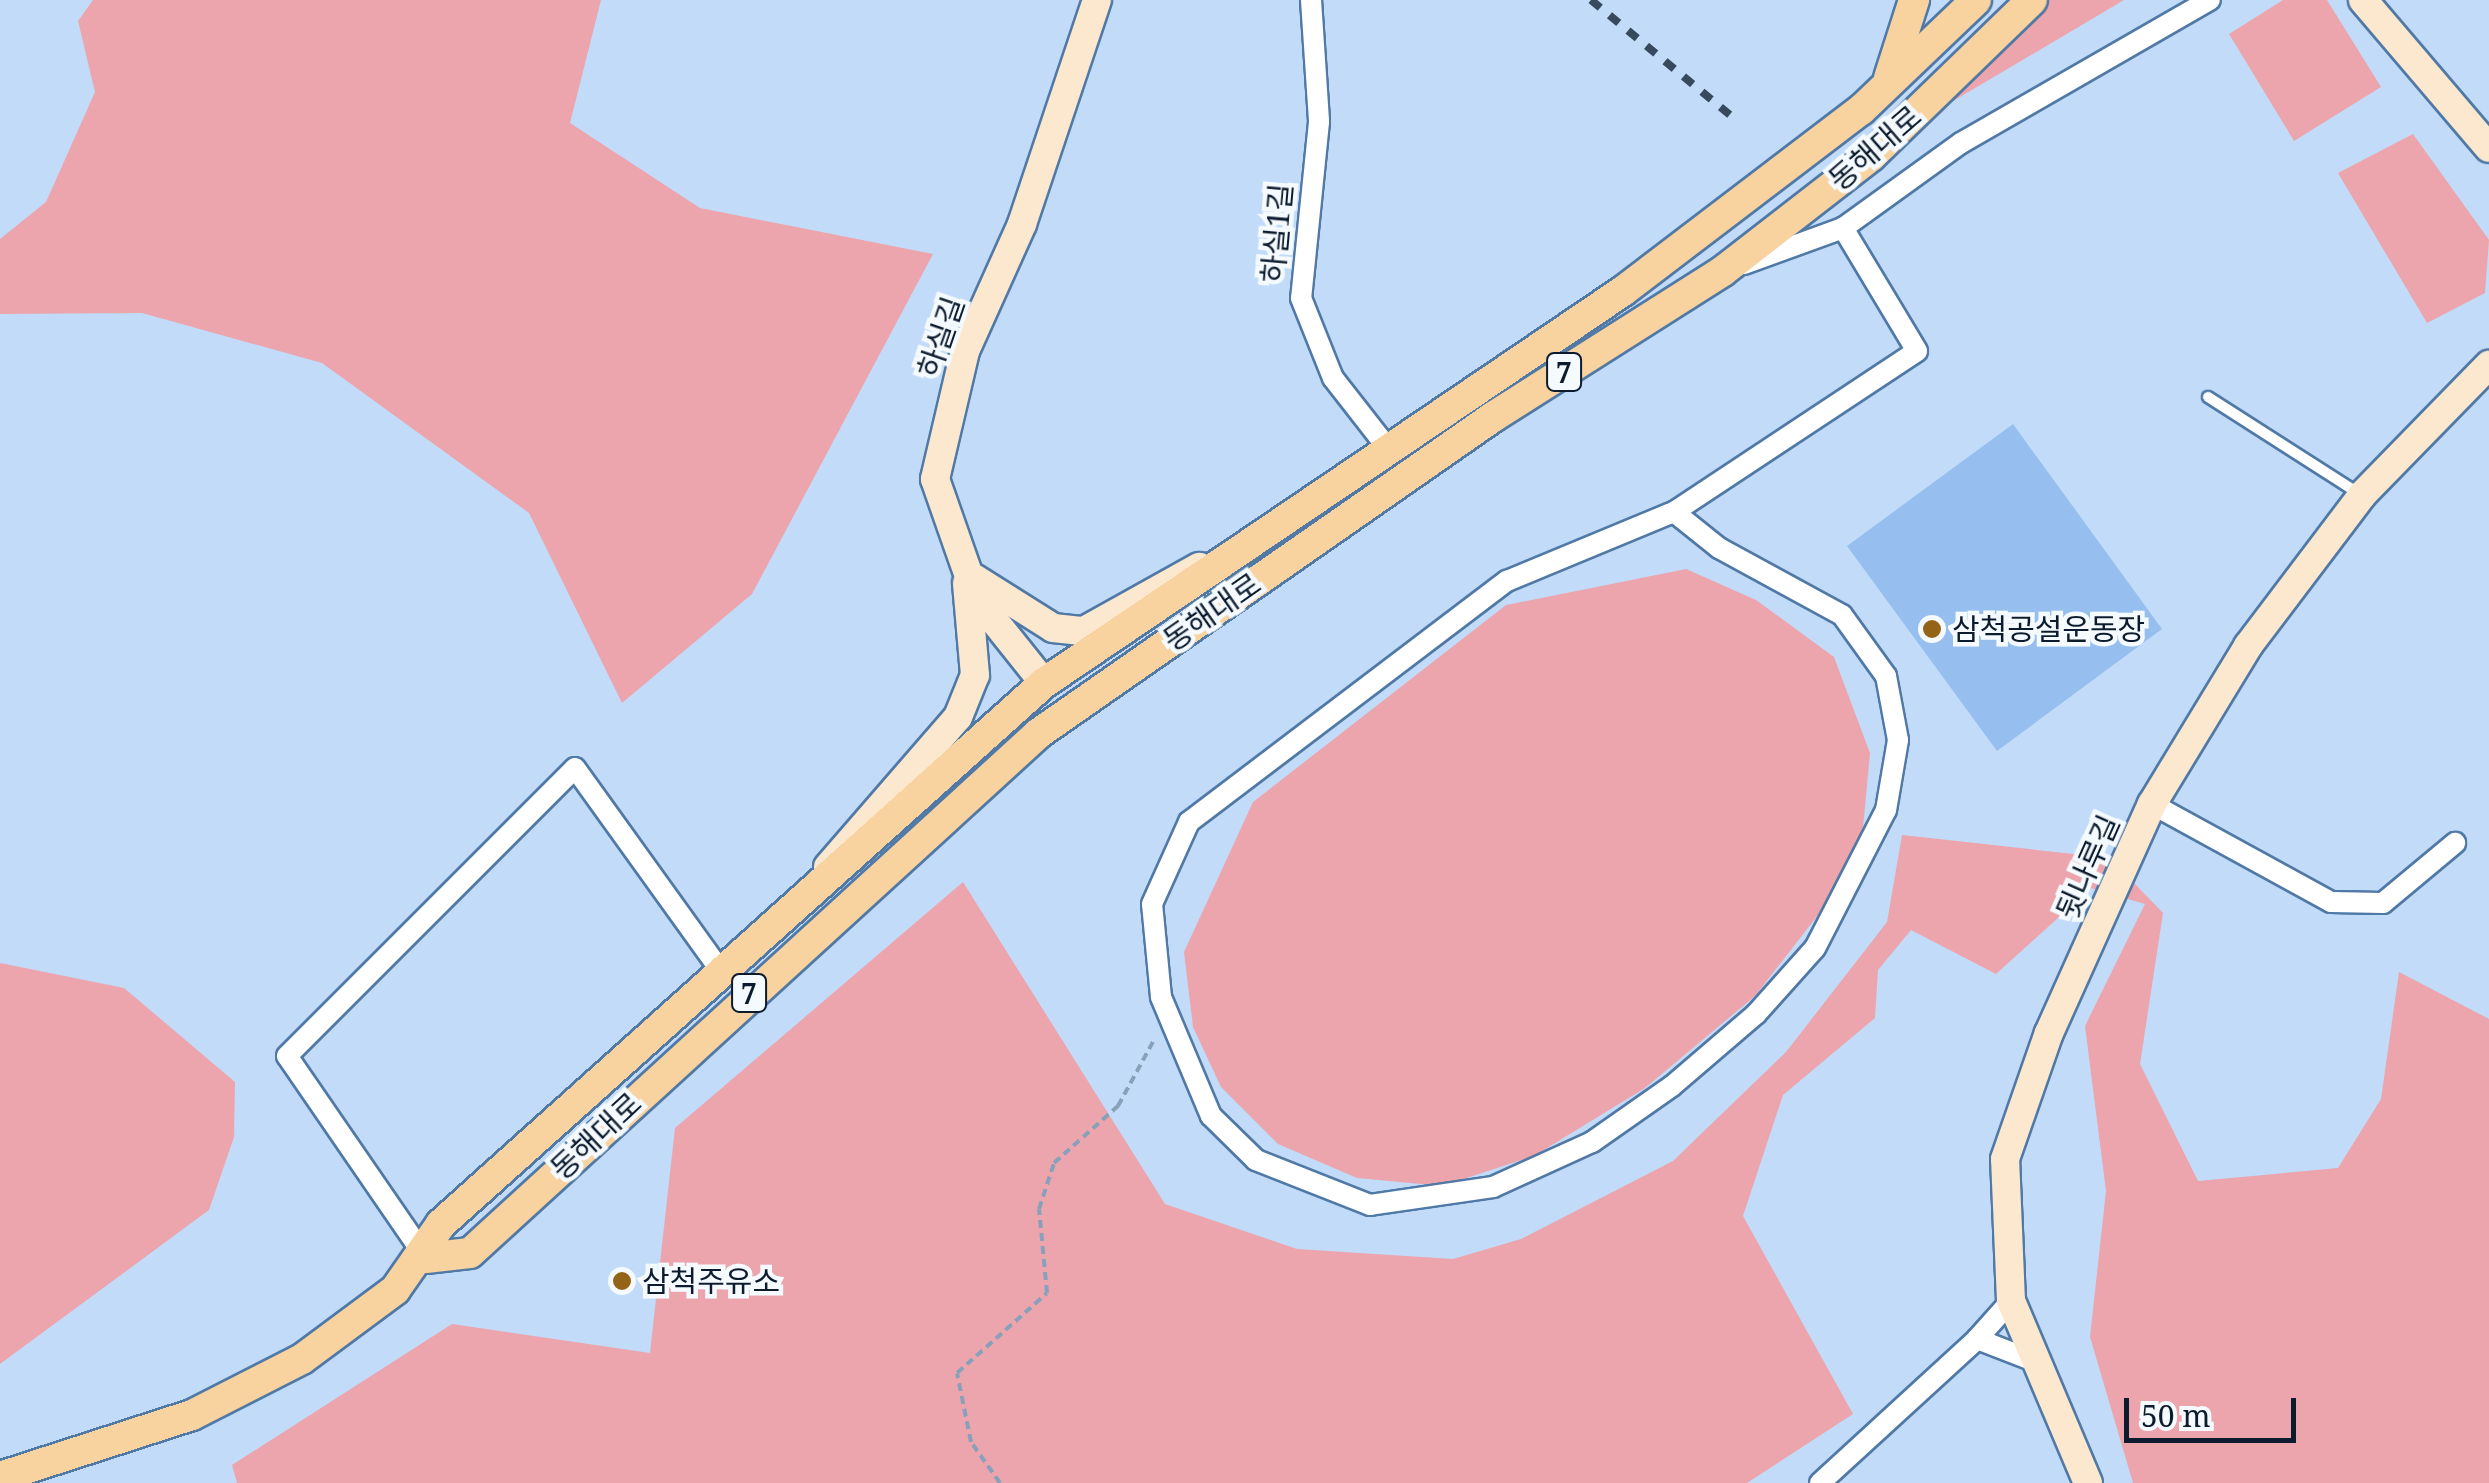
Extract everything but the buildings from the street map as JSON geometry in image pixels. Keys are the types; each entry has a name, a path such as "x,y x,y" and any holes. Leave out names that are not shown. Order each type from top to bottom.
{"main road":[{"path":"1884,88 1914,0"},
{"name":"동해대로","path":"0,1477 92,1454 302,1359 426,1258 440,1224 1044,683 1218,558 1623,291 1884,88 1976,0"},
{"name":"동해대로","path":"426,1258 470,1253 1068,711 1493,417 1723,271 1871,156 2032,0"},
{"path":"1044,683 1068,711"}],"street":[{"name":"하실길","path":"1044,683 966,572 934,478 965,351 1022,224 1097,0"},
{"name":"하실1길","path":"1311,0 1319,122 1301,298 1333,378 1387,447"},
{"path":"1723,271 1843,228 1961,143 2210,0"},
{"path":"2364,0 2489,148"},
{"path":"1674,512 1719,548 1842,615 1886,676 1898,740 1886,810 1864,865 1815,948 1756,1014 1592,1142 1493,1187 1370,1204 1256,1160 1210,1116 1166,1008 1152,904 1189,822 1508,581 1674,512 1918,351 1843,228"},
{"name":"뒷나루길","path":"2088,1483 2034,1362 2012,1301 2005,1159 2048,1033 2152,804 2248,646 2362,495 2489,365"},
{"path":"966,572 1018,611 1084,631 1218,558"},
{"path":"815,886 958,717 974,675 966,572"},
{"path":"426,1258 287,1056 574,768 721,971"},
{"path":"2152,804 2331,902 2383,904 2456,842"},
{"path":"1820,1483 1977,1340 2012,1301"},
{"path":"1977,1340 2034,1362"}],"lane":[{"path":"2208,397 2362,495"}],"path":[{"path":"1000,1483 971,1442 957,1374 1047,1293 1040,1209 1054,1163 1118,1106 1166,1008"}],"shaded area":[{"path":"93,0 601,0 570,123 700,208 933,254 752,594 622,703 529,513 322,363 142,313 0,314 0,239 46,202 95,92 78,21"},
{"path":"2048,0 2124,0 1943,107"},
{"path":"2283,0 2327,0 2381,87 2294,141 2229,34"},
{"path":"2413,134 2489,240 2485,293 2427,323 2338,173"},
{"path":"1686,569 1756,600 1834,657 1870,753 1861,849 1828,902 1755,996 1645,1088 1534,1156 1442,1186 1357,1178 1278,1144 1221,1087 1193,1027 1184,952 1253,802 1506,605"},
{"path":"1902,835 2110,858 2163,913 2140,1064 2198,1181 2338,1168 2381,1099 2399,972 2489,1019 2489,1483 2133,1483 2090,1337 2106,1191 2085,1026 2145,904 2091,888 1996,974 1911,930 1878,970 1875,1018 1783,1095 1743,1216 1853,1414 1747,1483 237,1483 232,1465 452,1324 650,1353 675,1128 963,882 1165,1204 1297,1249 1453,1259 1521,1239 1673,1161 1786,1052 1887,922"},
{"path":"0,963 124,988 235,1082 234,1137 209,1210 0,1364"}],"railway":[{"path":"1591,0 1731,116"}],"place":[{"name":"삼척공설운동장","path":"1932,629"},
{"name":"삼척주유소","path":"622,1281"}]}
